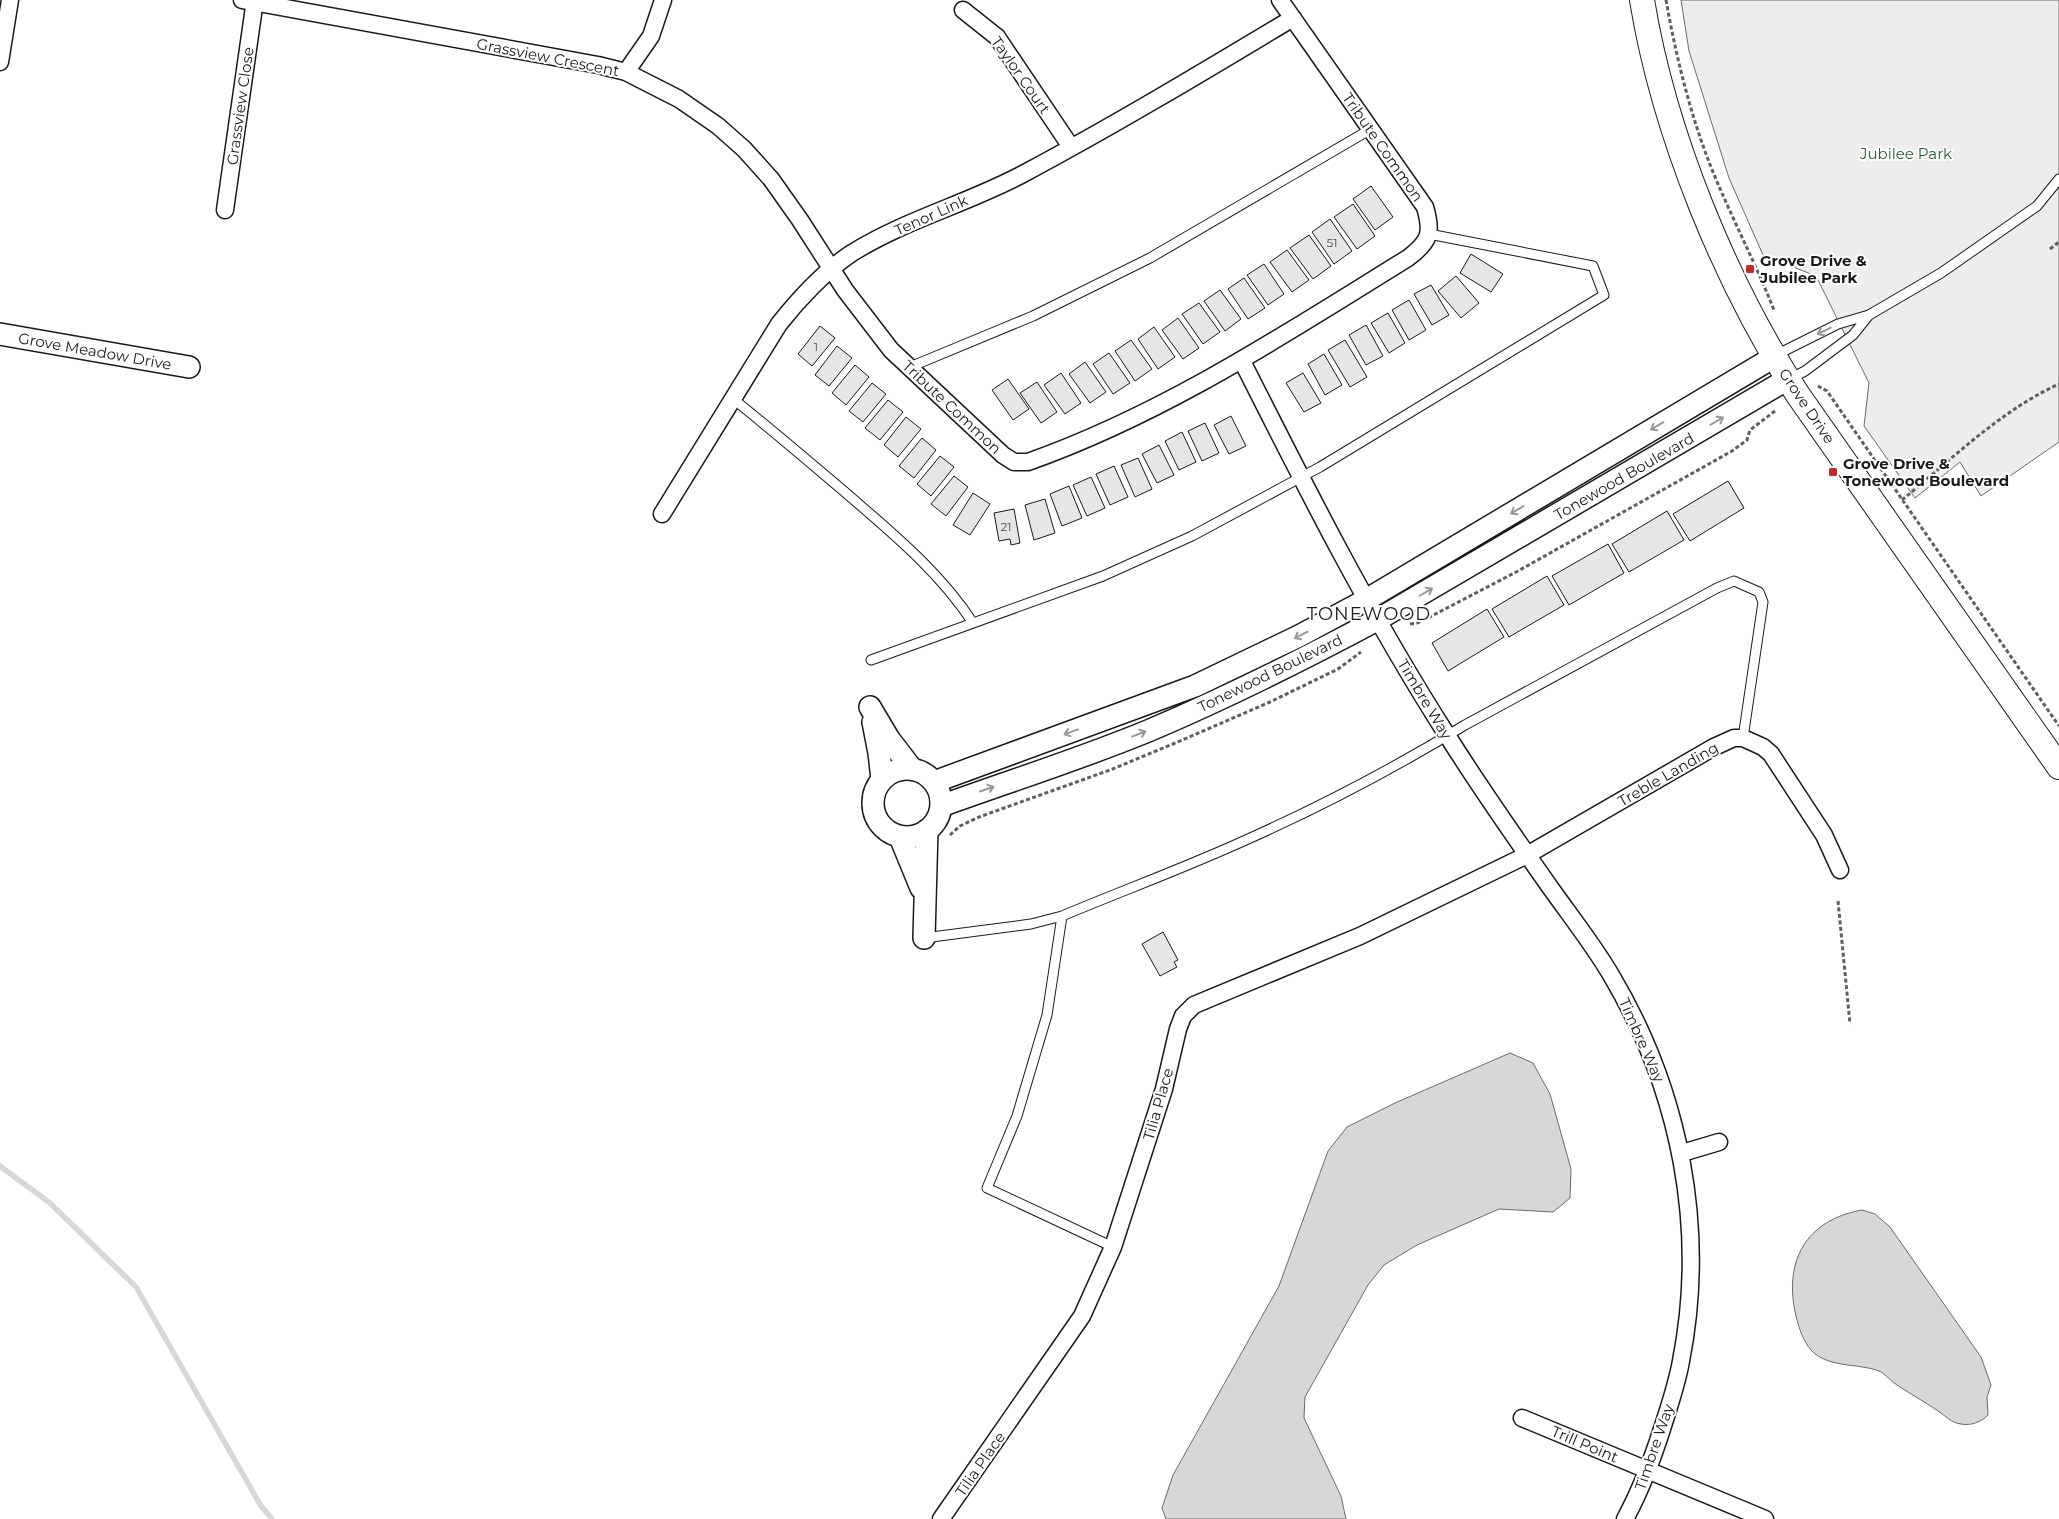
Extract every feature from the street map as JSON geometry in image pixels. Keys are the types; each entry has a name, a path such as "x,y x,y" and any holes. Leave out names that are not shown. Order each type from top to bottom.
{"main road":[{"name":"Grove Drive","path":"1642,0 1661,86 1689,173 1728,267 1774,356 1796,375 2059,767"}],"street":[{"path":"0,62 10,0"},
{"path":"626,72 651,36 663,0"},
{"name":"Tribute Common","path":"831,270 891,350 1004,455 1014,462 1028,462 1127,422 1242,361 1408,258 1421,248 1430,234 1425,207 1280,0"},
{"name":"Grassview Crescent","path":"251,1 598,65 626,72 679,99 718,126 744,148 781,193 831,270"},
{"name":"Grassview Close","path":"225,210 251,1"},
{"name":"Taylor Court","path":"963,10 998,37 1072,147"},
{"name":"Tenor Link","path":"662,514 778,324 790,309 831,270 851,254 899,228 1019,176 1110,127 1293,18"},
{"name":"Grove Meadow Drive","path":"0,334 189,367"},
{"name":"Tonewood Boulevard","path":"934,782 1195,686 1299,636 1366,600 1774,356"},
{"path":"1242,361 1301,478 1366,600"},
{"name":"Tonewood Boulevard","path":"941,806 1148,731 1252,684 1377,620 1796,375"},
{"name":"Timbre Way","path":"1366,600 1447,736 1600,959 1626,1003 1654,1061 1672,1112 1682,1153 1688,1201 1689,1295 1685,1339 1672,1396 1648,1471 1625,1519"},
{"path":"882,779 870,707 889,739 912,769"},
{"name":"Treble Landing","path":"1527,855 1714,747 1734,738 1743,738"},
{"path":"1743,738 1764,747 1771,754 1824,835 1840,870"},
{"path":"912,769 924,773 934,782 940,793 941,806 938,818 928,830 914,837 900,837 888,832 881,826 875,817 872,807 873,795 882,779 896,770 912,769"},
{"path":"924,938 928,830"},
{"path":"900,837 926,903"},
{"name":"Tilia Place","path":"941,1519 1082,1316 1113,1246 1164,1089 1178,1029 1183,1016 1194,1005 1360,936 1527,855"},
{"path":"1682,1153 1719,1142"},
{"name":"Trill Point","path":"1522,1418 1765,1519"}],"lane":[{"path":"910,367 1033,316 1150,258 1370,129"},
{"path":"1774,356 1838,324 1869,315 1941,273 2037,206 2059,179"},
{"path":"871,660 1103,576 1192,536 1301,478 1604,296 1593,266 1430,234"},
{"path":"1796,375 1853,335 1869,315"},
{"path":"732,398 875,518 946,587 960,603 973,623"},
{"path":"924,938 1031,924 1062,916 1256,836 1299,815 1708,593 1734,581 1759,592 1763,602 1743,738"},
{"path":"1062,916 1046,1015 1017,1116 987,1188 1113,1246"}],"path":[{"path":"1666,0 1671,29 1695,118 1711,164 1776,313"},
{"path":"2050,249 2059,242"},
{"path":"1796,375 1827,391 2059,726"},
{"path":"1902,500 2006,414 2041,392 2059,384"},
{"path":"1404,624 1416,624 1424,620 1526,566 1732,451 1747,440 1750,430"},
{"path":"1838,901 1850,1024"}],"shaded area":[{"name":"Jubilee Park","path":"1681,0 2059,0 2059,442 1981,496 1960,462 1915,498 1864,426 1869,383 1816,276 1763,255 1729,178 1689,51"},
{"path":"1510,1053 1533,1063 1550,1094 1571,1169 1570,1198 1553,1212 1499,1209 1417,1245 1384,1265 1368,1285 1305,1397 1304,1418 1341,1496 1346,1519 1166,1519 1162,1508 1173,1475 1279,1286 1328,1151 1347,1127 1395,1103"},
{"path":"1862,1210 1875,1214 1890,1227 1981,1357 1991,1385 1987,1397 1988,1415 1982,1420 1968,1424 1954,1422 1899,1387 1881,1372 1825,1360 1811,1350 1806,1343 1797,1321 1793,1296 1793,1278 1796,1261 1803,1246 1813,1233 1826,1223 1843,1215"}],"building":[{"path":"1371,186 1393,217 1375,230 1353,199"},
{"path":"1353,204 1375,236 1357,249 1334,217"},
{"path":"1330,219 1352,251 1334,264 1312,232"},
{"path":"1309,235 1331,266 1313,279 1290,248"},
{"path":"1287,250 1309,280 1292,292 1270,262"},
{"path":"1471,254 1503,274 1491,292 1460,273"},
{"path":"1264,264 1284,294 1268,305 1247,275"},
{"path":"1456,276 1479,303 1461,318 1438,291"},
{"path":"1244,278 1265,308 1248,319 1228,289"},
{"path":"1431,285 1449,315 1432,325 1414,294"},
{"path":"1220,290 1241,319 1225,331 1204,301"},
{"path":"1409,300 1426,330 1409,340 1392,310"},
{"path":"1199,303 1220,332 1203,344 1182,314"},
{"path":"1388,313 1405,343 1389,353 1371,323"},
{"path":"1178,318 1199,348 1183,359 1162,330"},
{"path":"1366,325 1383,356 1366,365 1349,335"},
{"path":"820,326 835,338 812,366 798,354"},
{"path":"1154,327 1175,357 1158,369 1138,339"},
{"path":"1131,340 1152,369 1135,381 1115,351"},
{"path":"1345,340 1367,377 1350,387 1328,350"},
{"path":"837,346 852,358 829,386 815,375"},
{"path":"1109,353 1130,383 1113,394 1093,364"},
{"path":"1324,354 1342,385 1325,395 1308,364"},
{"path":"1085,362 1106,392 1090,403 1069,374"},
{"path":"855,365 869,377 846,405 832,393"},
{"path":"1061,373 1081,403 1065,414 1044,385"},
{"path":"1303,373 1321,403 1304,412 1286,383"},
{"path":"1008,379 1029,409 1013,420 992,390"},
{"path":"1037,382 1057,412 1041,423 1020,393"},
{"path":"872,383 886,394 863,422 849,411"},
{"path":"888,400 903,412 880,440 865,428"},
{"path":"1231,416 1246,446 1229,454 1214,425"},
{"path":"906,417 921,429 898,457 884,445"},
{"path":"1205,423 1219,453 1202,461 1188,431"},
{"path":"1182,432 1196,462 1179,470 1165,441"},
{"path":"922,438 936,450 914,478 899,466"},
{"path":"1159,445 1174,475 1157,483 1142,454"},
{"path":"940,456 954,467 931,496 917,484"},
{"path":"1138,458 1152,489 1135,497 1121,465"},
{"path":"1114,466 1128,497 1110,505 1096,474"},
{"path":"954,476 968,487 946,516 931,504"},
{"path":"1091,477 1105,508 1087,516 1073,485"},
{"path":"1728,481 1744,508 1690,541 1673,514"},
{"path":"1069,486 1082,518 1062,526 1050,494"},
{"path":"973,493 990,504 970,535 953,525"},
{"path":"1045,499 1055,533 1034,540 1025,505"},
{"path":"1014,509 1020,543 1011,545 1010,539 999,541 994,513"},
{"path":"1667,511 1684,540 1629,572 1612,544"},
{"path":"1608,544 1624,573 1569,605 1552,576"},
{"path":"1547,576 1564,605 1509,637 1492,609"},
{"path":"1487,609 1504,637 1448,671 1432,643"},
{"path":"1163,932 1178,960 1174,962 1177,967 1160,976 1142,944"}],"waterway":[{"path":"0,1166 50,1203 136,1287 261,1506 272,1519"}],"place":[{"name":"Grove Drive & Jubilee Park","path":"1750,269"},
{"name":"Grove Drive & Tonewood Boulevard","path":"1833,472"}],"district":[{"name":"TONEWOOD","path":"1369,614"}]}
